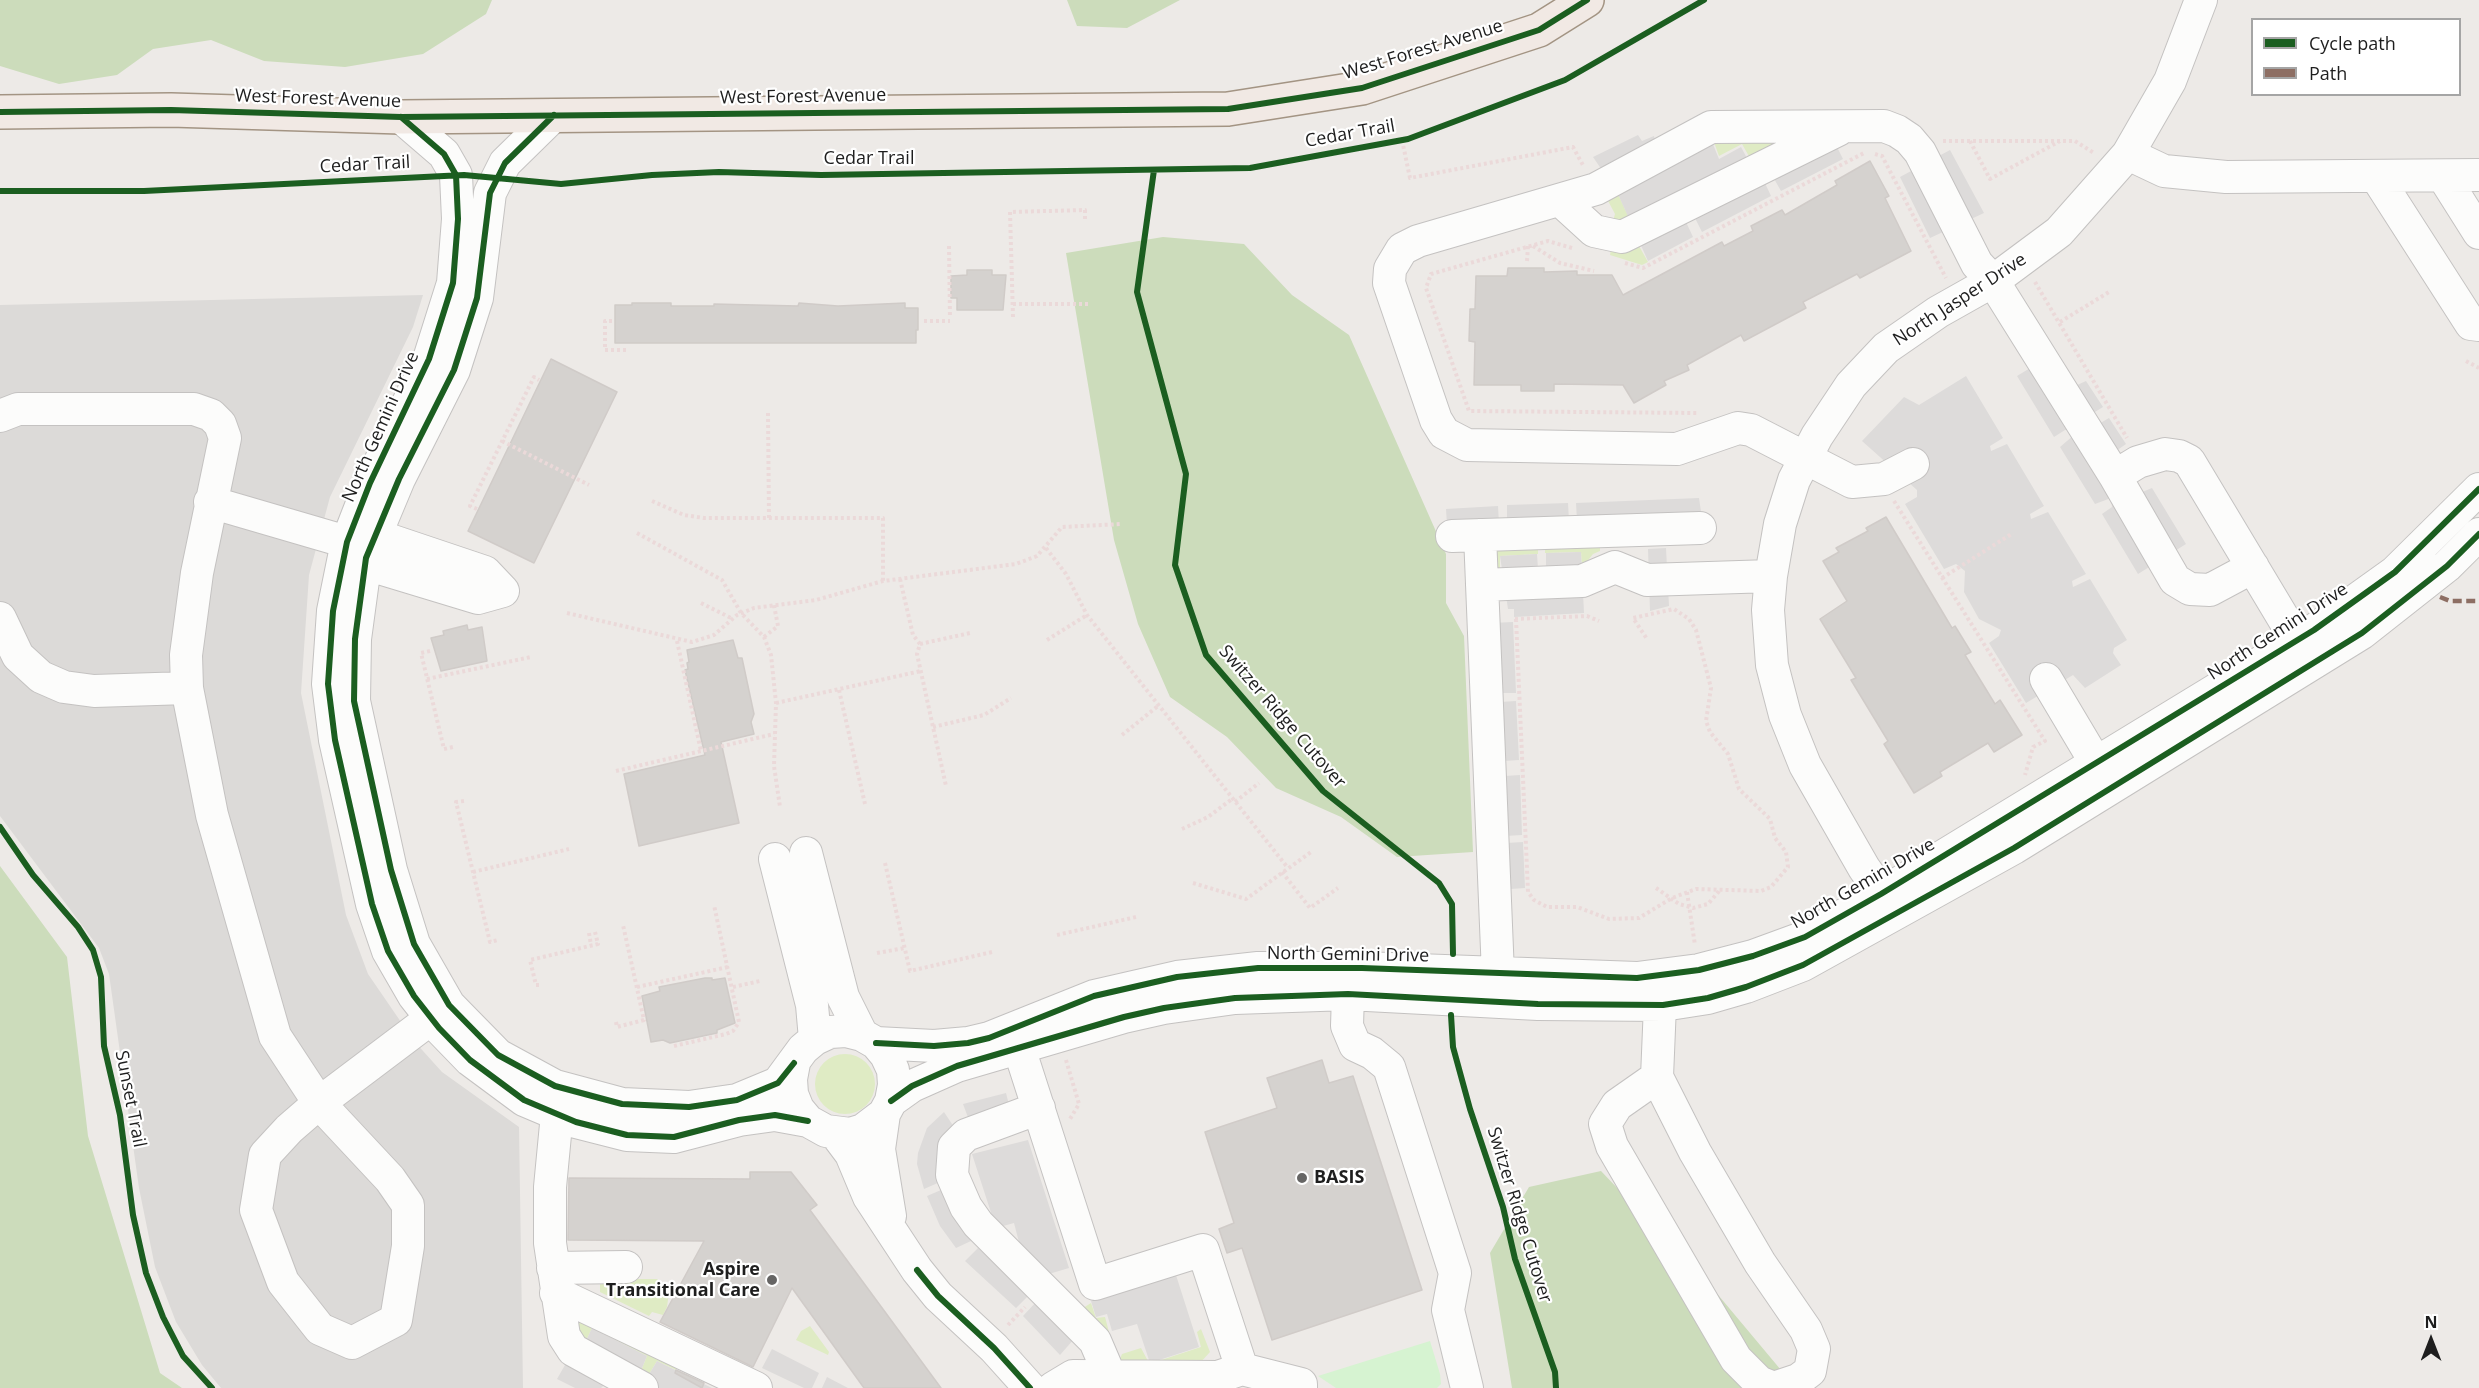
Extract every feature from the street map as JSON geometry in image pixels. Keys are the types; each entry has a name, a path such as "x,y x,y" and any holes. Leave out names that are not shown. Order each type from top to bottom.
{"main road":[{"name":"West Forest Avenue","path":"0,112 171,110 401,117 1228,109 1362,88 1539,30 1587,0"}],"street":[{"name":"North Jasper Drive","path":"1889,904 1805,765 1785,715 1772,665 1768,610 1771,576 1780,524 1794,480 1817,436 1851,385 1886,348 1938,312 1993,282 2059,232 2128,154 2170,81 2200,0"},
{"name":"North Gemini Drive","path":"357,545 399,479 454,370 477,298 490,193 505,163 554,115"},
{"name":"North Gemini Drive","path":"401,117 444,154 456,175 459,219 453,283 429,359 370,483 357,545 333,611 328,684 335,740 372,904 388,951 414,996 440,1012 498,1055 555,1086 622,1104 689,1107 737,1100 778,1083 803,1049 815,1039 830,1032 846,1031 869,1039 934,1046 968,1042 988,1038 1094,996 1177,977 1291,967 1637,978 1699,970 1753,956 1889,904 2014,848 2362,633 2447,566 2479,534"},
{"path":"1913,464 1884,479 1859,482 1833,474 1751,429 1738,428 1677,449 1467,445 1444,434 1436,420 1389,283 1390,269 1395,257 1402,249 1418,241 1596,189 1711,127 1890,128 1910,139 1920,152 1977,264 1993,282 2115,476 2175,580 2190,589 2210,590 2253,567"},
{"path":"1560,200 1594,231 1622,237 1844,127"},
{"path":"2128,154 2164,171 2226,177 2479,176"},
{"path":"2376,176 2471,324 2479,325"},
{"path":"2443,176 2479,233"},
{"path":"0,416 18,409 194,409 211,416 220,424 225,438 196,573 186,655 187,688 212,815 275,1036 319,1103 390,1179 408,1205 408,1246 396,1320 352,1342 320,1329 283,1282 256,1210 265,1155 289,1129 319,1103 440,1012"},
{"path":"2115,476 2138,462 2164,454 2179,456 2189,461 2297,641"},
{"name":"North Gemini Drive","path":"440,1012 470,1060 524,1100 576,1122 627,1135 674,1137 739,1120 775,1115 807,1121 836,1134 863,1130 912,1086 957,1066 1164,1008 1235,998 1348,994 1550,1004 1660,1005 1708,998 1746,987 1803,964 2096,763 2297,641 2395,572 2479,489"},
{"path":"210,502 357,545"},
{"path":"1498,974 1482,585 1466,535 1700,528"},
{"path":"1613,531 1615,567"},
{"path":"1482,585 1582,582 1615,567 1647,580 1771,576"},
{"path":"0,618 18,656 41,677 64,687 94,691 187,688"},
{"path":"2046,679 2096,763"},
{"path":"806,853 843,997 869,1039 886,1055 892,1070 894,1085 879,1149 892,1228"},
{"path":"775,859 812,1005 815,1039"},
{"path":"1348,994 1347,1026 1355,1045 1389,1067 1455,1273 1448,1310 1467,1388"},
{"path":"1657,1077 1617,1105 1605,1124 1612,1146 1736,1359 1759,1382 1774,1388 1798,1380 1810,1371 1814,1349 1806,1330 1760,1263 1695,1152 1657,1077 1660,1005"},
{"path":"1019,1048 1095,1284"},
{"path":"794,1064 791,1079 792,1094 807,1121"},
{"path":"1039,1108 966,1135 954,1147 952,1175 966,1208 978,1224 1095,1341 1110,1376"},
{"path":"557,1114 550,1187 554,1280 564,1336 573,1350 642,1388"},
{"path":"836,1134 851,1154 869,1197 892,1228 912,1262 938,1296 994,1348 1030,1388"},
{"path":"1048,1294 1095,1284 1203,1250 1242,1369"},
{"path":"554,1280 627,1267"},
{"path":"554,1280 756,1388"},
{"path":"1053,1388 1073,1376 1218,1377 1242,1369 1300,1384 1301,1388"}],"path":[{"path":"1405,140 1410,178 1573,147 1596,189"},
{"path":"1889,168 1941,141 2075,141 2097,156"},
{"path":"1970,141 1990,179 2061,141"},
{"path":"1620,262 1643,268 1864,153 1882,156 1947,282"},
{"path":"1013,317 1011,212 1084,210 1084,222"},
{"path":"1578,249 1548,241 1431,274 1426,288 1468,411 1708,411"},
{"path":"924,321 950,319 950,246"},
{"path":"1527,261 1530,246"},
{"path":"1530,246 1560,263 1594,271"},
{"path":"2060,322 2109,292"},
{"path":"1013,303 1090,304"},
{"path":"612,321 604,321 605,350 627,350"},
{"path":"2466,361 2479,368"},
{"path":"477,509 470,506 534,377 539,380"},
{"path":"768,413 769,518"},
{"path":"502,441 590,485"},
{"path":"1890,495 2044,741 2033,747 2024,778"},
{"path":"652,501 693,517 883,518 883,582"},
{"path":"567,613 692,642 714,634 741,613 774,605 842,595 883,582 1016,564 1028,561 1046,548 1057,531 1067,525 1122,524"},
{"path":"637,533 722,580 741,613 764,638 771,655 776,703 774,766 780,807"},
{"path":"1942,578 2013,533"},
{"path":"1046,548 1066,574 1087,615 1288,868"},
{"path":"900,579 913,635 920,644"},
{"path":"701,603 734,619"},
{"path":"764,638 778,626 774,605"},
{"path":"1587,605 1587,616"},
{"path":"1516,619 1527,892 1534,900 1547,907 1577,908 1599,917 1624,921 1651,913 1672,898 1687,892 1706,888 1749,892 1771,887 1788,867 1786,852 1775,838 1766,812 1739,789 1728,754 1710,732 1707,721 1711,688 1699,640 1692,624 1674,609 1633,618 1647,639"},
{"path":"1047,640 1087,615"},
{"path":"1484,620 1587,616 1599,621"},
{"path":"920,644 970,633"},
{"path":"677,640 701,751"},
{"path":"920,644 917,654 946,786"},
{"path":"430,651 421,653 427,679 444,749 453,747"},
{"path":"427,679 531,657"},
{"path":"776,703 921,671"},
{"path":"839,690 865,804"},
{"path":"933,727 984,715 1011,698"},
{"path":"1122,735 1158,706"},
{"path":"616,771 774,734"},
{"path":"1182,829 1198,823 1259,783"},
{"path":"464,801 456,802 490,942 498,940"},
{"path":"473,872 569,849"},
{"path":"1193,883 1246,899 1311,852"},
{"path":"885,863 910,971 992,952"},
{"path":"1282,872 1310,908 1338,888"},
{"path":"1656,888 1689,908 1708,904 1721,888"},
{"path":"1687,892 1696,954"},
{"path":"674,1046 726,1034 737,1027 740,1018 714,905"},
{"path":"1057,935 1136,917"},
{"path":"616,1022 617,1027 644,1020 623,925"},
{"path":"539,985 536,986 530,960 598,944 595,932"},
{"path":"589,933 591,945"},
{"path":"877,953 905,948"},
{"path":"637,987 728,967"},
{"path":"733,987 759,981"},
{"path":"1064,1053 1079,1104 1070,1119"},
{"path":"1008,1325 1048,1294"}],"shaded area":[{"path":"1638,135 1642,141 1654,136 1655,140 1712,142 1719,159 1741,147 1748,160 1835,143 1843,159 1781,191 1773,177 1764,181 1771,196 1702,232 1695,218 1686,222 1693,237 1648,261 1617,192 1593,157"},
{"path":"1950,150 1984,213 1930,238 1900,177"},
{"path":"423,295 413,327 330,497 309,575 301,693 346,915 368,974 414,1041 442,1072 519,1127 523,1388 221,1388 202,1365 176,1322 155,1267 139,1188 109,974 99,948 0,816 0,305"},
{"path":"2050,356 2075,386 2086,381 2103,407 2090,415 2097,425 2109,418 2126,444 2116,451 2140,493 2152,488 2186,544 2138,574 2102,514 2112,507 2111,498 2095,504 2060,447 2074,435 2070,430 2065,430 2054,437 2017,376"},
{"path":"1966,376 2003,438 1990,446 1991,451 2007,444 2044,506 2030,514 2031,519 2048,512 2086,574 2072,581 2073,587 2090,579 2127,640 2114,648 2113,653 2121,665 2085,688 2073,675 2026,703 1989,643 1999,636 2001,630 1979,619 1964,592 1965,571 1956,564 1944,569 1905,504 1917,497 1917,490 1862,441 1904,397 1919,405"},
{"path":"1699,498 1705,539 1443,549 1442,527 1447,525 1446,509 1498,506 1499,524 1507,524 1507,505 1568,503 1569,521 1577,521 1576,503"},
{"path":"1666,548 1669,606 1650,611 1648,549"},
{"path":"1581,552 1584,613 1514,617 1514,609 1508,609 1500,556 1537,554 1538,569 1546,569 1546,553"},
{"path":"1513,622 1516,693 1500,693 1500,702 1516,701 1519,760 1504,761 1505,776 1520,775 1522,835 1505,836 1506,843 1523,842 1525,888 1482,891 1470,624"},
{"path":"1006,1093 1010,1109 969,1120 963,1104"},
{"path":"944,1112 954,1127 938,1152 936,1165 940,1182 924,1189 917,1164 918,1153 927,1128"},
{"path":"1028,1140 1069,1268 1042,1276 1020,1246 1014,1223 996,1228 972,1154"},
{"path":"941,1190 971,1241 956,1248 940,1226 927,1196"},
{"path":"978,1248 1029,1295 1016,1308 965,1261"},
{"path":"1175,1272 1199,1347 1150,1363 1137,1324 1112,1331 1107,1314 1096,1317 1091,1301"},
{"path":"1037,1301 1074,1339 1060,1355 1023,1316"},
{"path":"592,1328 647,1356 640,1373 648,1376 657,1361 712,1388 612,1388 606,1383 601,1388 575,1388 557,1379 565,1365 585,1343"},
{"path":"772,1349 819,1373 812,1388 804,1388 762,1368"},
{"path":"827,1377 848,1388 822,1388"}],"green space":[{"path":"0,0 492,0 486,14 423,54 345,67 264,61 211,40 153,49 117,75 59,84 0,66"},
{"path":"1067,0 1180,0 1127,28 1077,26"},
{"path":"1714,142 1779,142 1750,158 1742,144 1719,156"},
{"path":"1617,192 1630,220 1612,224 1615,214 1606,197"},
{"path":"1163,237 1244,244 1292,295 1349,335 1446,554 1446,603 1464,636 1473,852 1397,857 1341,817 1276,788 1227,737 1170,697 1138,624 1114,540 1066,253"},
{"path":"1639,246 1648,262 1642,265 1610,255 1611,250"},
{"path":"1600,543 1600,551 1593,554 1582,568 1581,552 1545,553 1545,545"},
{"path":"1538,545 1538,554 1500,556 1500,571 1497,573 1492,547"},
{"path":"0,866 67,957 88,1136 160,1373 182,1388 0,1388"},
{"path":"845,1054 866,1063 875,1084 866,1105 845,1114 824,1105 815,1084 824,1063"},
{"path":"1601,1171 1714,1290 1796,1388 1512,1388 1490,1253 1529,1187"},
{"path":"600,1279 657,1279 669,1292 667,1307 663,1315 652,1312 649,1316 600,1292"},
{"path":"1091,1303 1096,1318 1105,1317 1109,1332 1104,1332 1080,1310"},
{"path":"571,1317 679,1363 676,1370 657,1361 648,1376 640,1373 647,1356 592,1328 585,1343"},
{"path":"810,1326 829,1352 828,1355 796,1340 801,1331"},
{"path":"1201,1329 1210,1352 1200,1363 1124,1364 1119,1361 1122,1354 1141,1348 1149,1363 1152,1363 1201,1347 1197,1332"},
{"path":"1430,1341 1440,1374 1441,1384 1437,1388 1336,1388 1318,1376"}],"building":[{"path":"1870,161 1889,196 1885,198 1911,251 1860,278 1857,274 1803,302 1806,308 1744,341 1741,335 1687,365 1689,370 1664,381 1666,385 1634,403 1623,385 1554,384 1554,391 1521,391 1521,385 1474,385 1475,342 1469,341 1470,309 1475,309 1476,276 1507,276 1508,268 1544,268 1544,272 1577,271 1577,275 1612,275 1623,295 1722,242 1724,246 1753,231 1751,226 1782,210 1785,215 1837,185 1835,181"},
{"path":"967,270 992,270 992,275 1006,275 1003,310 957,310 957,298 951,298 951,276 967,275"},
{"path":"632,303 671,303 671,306 714,306 714,304 798,306 799,303 838,306 905,303 905,308 918,308 918,330 916,330 916,343 615,343 615,305 632,305"},
{"path":"551,359 617,392 534,563 468,531"},
{"path":"1886,517 1952,628 1955,626 1971,652 1965,655 1995,704 2000,700 2022,735 1994,752 1988,743 1940,772 1942,776 1914,793 1884,744 1888,741 1851,680 1856,678 1820,619 1847,601 1823,561 1839,552 1836,548 1868,531 1866,528"},
{"path":"467,625 468,630 482,627 487,661 441,671 431,638 444,635 443,631"},
{"path":"733,640 738,658 742,658 754,714 751,722 754,734 721,742 739,823 639,846 624,774 705,755 685,670 688,669 687,663 689,662 687,650"},
{"path":"712,978 712,980 725,978 735,1023 717,1030 717,1033 670,1043 663,1040 651,1042 642,996 660,991 659,987"},
{"name":"BASIS","path":"1322,1060 1329,1083 1353,1076 1422,1290 1272,1340 1242,1248 1227,1253 1219,1229 1234,1223 1205,1132 1277,1108 1267,1078"},
{"name":"Aspire Transitional Care","path":"750,1172 791,1172 817,1205 810,1210 941,1388 864,1388 792,1288 753,1367 660,1322 704,1241 568,1240 569,1178 750,1179"},
{"path":"676,1370 704,1383 702,1388 675,1373"}],"marked path":[{"path":"2440,597 2450,601 2479,601"}],"cycle path":[{"path":"0,112 171,110 401,117 1228,109 1362,88 1539,30 1587,0"},
{"name":"Cedar Trail","path":"0,191 144,191 464,175 561,184 652,175 719,172 821,175 1250,168 1408,139 1565,80 1704,0"},
{"path":"554,115 505,163 490,193 477,298 454,370 399,479 366,558 355,639 354,701 391,870 414,944 449,1005 498,1055 555,1086 622,1104 689,1107 737,1100 778,1083 794,1063"},
{"path":"401,117 444,154 456,175 458,219 453,283 429,359 370,483 347,542 333,611 328,684 335,740 372,904 388,951 414,996 439,1028 470,1060 524,1100 576,1122 627,1135 674,1137 739,1120 775,1115 808,1121"},
{"name":"Switzer Ridge Cutover","path":"1154,170 1137,292 1186,474 1175,565 1206,655 1323,791 1439,883 1452,904 1453,954"},
{"path":"876,1043 934,1046 968,1043 989,1038 1094,996 1177,977 1258,968 1362,968 1637,978 1699,970 1753,956 1805,937 1881,894 2314,630 2395,572 2479,489"},
{"path":"891,1101 912,1086 957,1066 1124,1017 1164,1008 1235,998 1348,994 1538,1004 1663,1005 1708,998 1746,987 1803,965 2014,848 2362,633 2447,566 2479,534"},
{"name":"Sunset Trail","path":"0,827 33,875 78,927 93,950 101,977 104,1046 120,1115 133,1215 146,1273 163,1317 183,1356 212,1388"},
{"name":"Switzer Ridge Cutover","path":"1451,1015 1453,1047 1470,1109 1503,1207 1515,1259 1555,1372 1556,1388"},
{"path":"917,1270 938,1296 994,1348 1030,1388"}],"place":[{"name":"BASIS","path":"1302,1178"},
{"name":"Aspire Transitional Care","path":"772,1280"}]}
